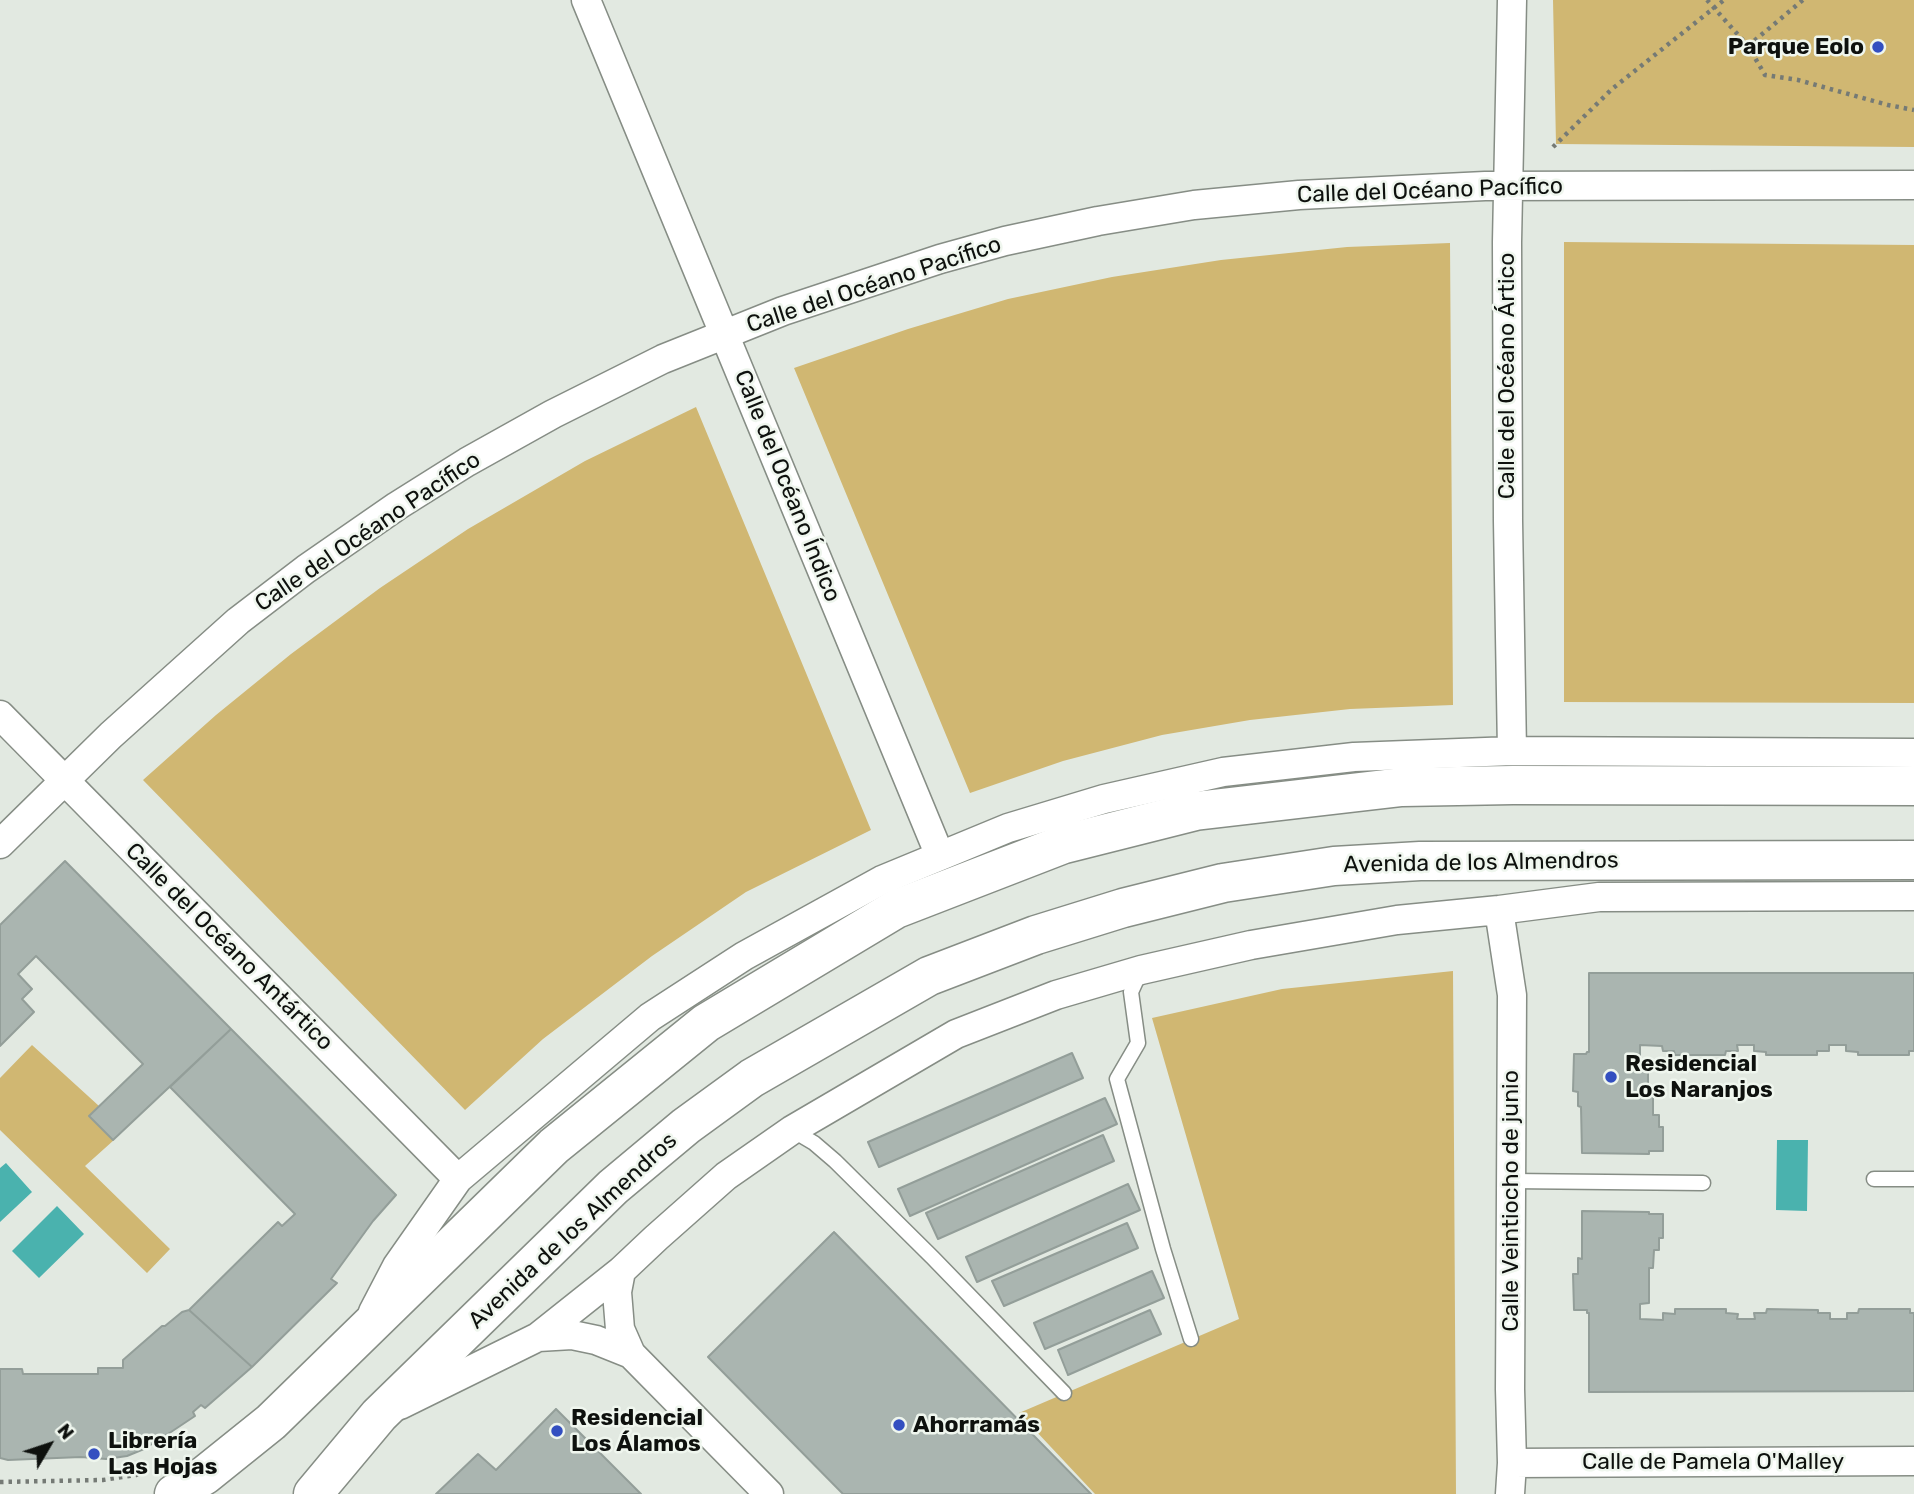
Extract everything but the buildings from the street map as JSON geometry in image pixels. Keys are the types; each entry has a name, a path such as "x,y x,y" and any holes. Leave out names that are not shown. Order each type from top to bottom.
{"street":[{"name":"Calle del Océano Índico","path":"586,0 940,856"},
{"name":"Calle del Océano Ártico","path":"1512,0 1507,187 1512,751"},
{"name":"Calle del Océano Pacífico","path":"0,845 111,734 238,621 306,569 397,506 467,462 553,414 663,359 783,311 940,259 1004,241 1195,205 1299,195 1507,187 1914,185"},
{"name":"Calle del Océano Antártico","path":"0,715 458,1179"},
{"path":"362,1332 397,1266 458,1179 650,1017 744,956 883,880 1008,828 1104,799 1223,772 1338,758 1512,751 1914,753"},
{"path":"1717,752 1776,786"},
{"path":"1297,800 1338,758"},
{"path":"174,1494 205,1475 271,1422 554,1146 706,1023 897,909 1063,844 1195,811 1402,787 1914,786"},
{"path":"1077,807 1133,827"},
{"name":"Avenida de los Almendros","path":"313,1494 379,1415 613,1187 686,1126 752,1078 929,976 1036,935 1123,908 1223,883 1334,866 1420,861 1914,860"},
{"path":"1696,897 1749,861"},
{"name":"Avenida de los Almendros","path":"379,1415 538,1338 621,1271 726,1176 792,1130 956,1034 1056,995 1140,970 1251,945 1383,922 1599,897 1914,896"},
{"name":"Calle Veintiocho de junio","path":"1499,910 1512,996 1510,1494"},
{"path":"621,1271 617,1292 620,1329 631,1354 769,1494"},
{"path":"538,1338 572,1335 596,1340 631,1354"},
{"name":"Calle de Pamela O'Malley","path":"1512,1463 1914,1461"}],"lane":[{"path":"1140,970 1131,992 1138,1043 1118,1079 1163,1249 1191,1339"},
{"path":"792,1130 814,1143 835,1161 1064,1392"},
{"path":"1874,1179 1914,1180"},
{"path":"1511,1181 1703,1183"}],"path":[{"path":"1707,0 1748,46 1765,75 1798,80 1914,110"},
{"path":"1553,147 1612,89 1724,0"},
{"path":"1748,46 1803,0"}],"shaded area":[{"path":"1553,0 1914,0 1914,147 1556,144"},
{"path":"1564,242 1914,245 1914,703 1564,702"},
{"path":"1450,243 1453,705 1350,709 1250,720 1162,735 1063,761 970,793 794,368 908,329 1008,299 1112,277 1221,260 1347,247"},
{"path":"696,407 871,830 746,892 652,956 543,1039 465,1110 143,780 216,715 291,654 380,588 468,529 585,461"},
{"path":"1453,971 1456,1494 1095,1494 1019,1413 1239,1319 1152,1018 1282,989"},
{"path":"32,1045 99,1106 89,1116 114,1140 85,1166 170,1249 147,1273 0,1130 0,1078"}],"water":[{"path":"1777,1140 1808,1140 1807,1211 1776,1210"},
{"path":"6,1163 32,1192 0,1222 0,1168"},
{"path":"57,1206 84,1234 39,1278 12,1251"}],"place":[{"name":"Parque Eolo","path":"1878,47"},
{"name":"Residencial Los Naranjos","path":"1611,1077"},
{"name":"Ahorramás","path":"899,1425"},
{"name":"Residencial Los Álamos","path":"557,1431"},
{"name":"Librería Las Hojas","path":"94,1454"}]}
